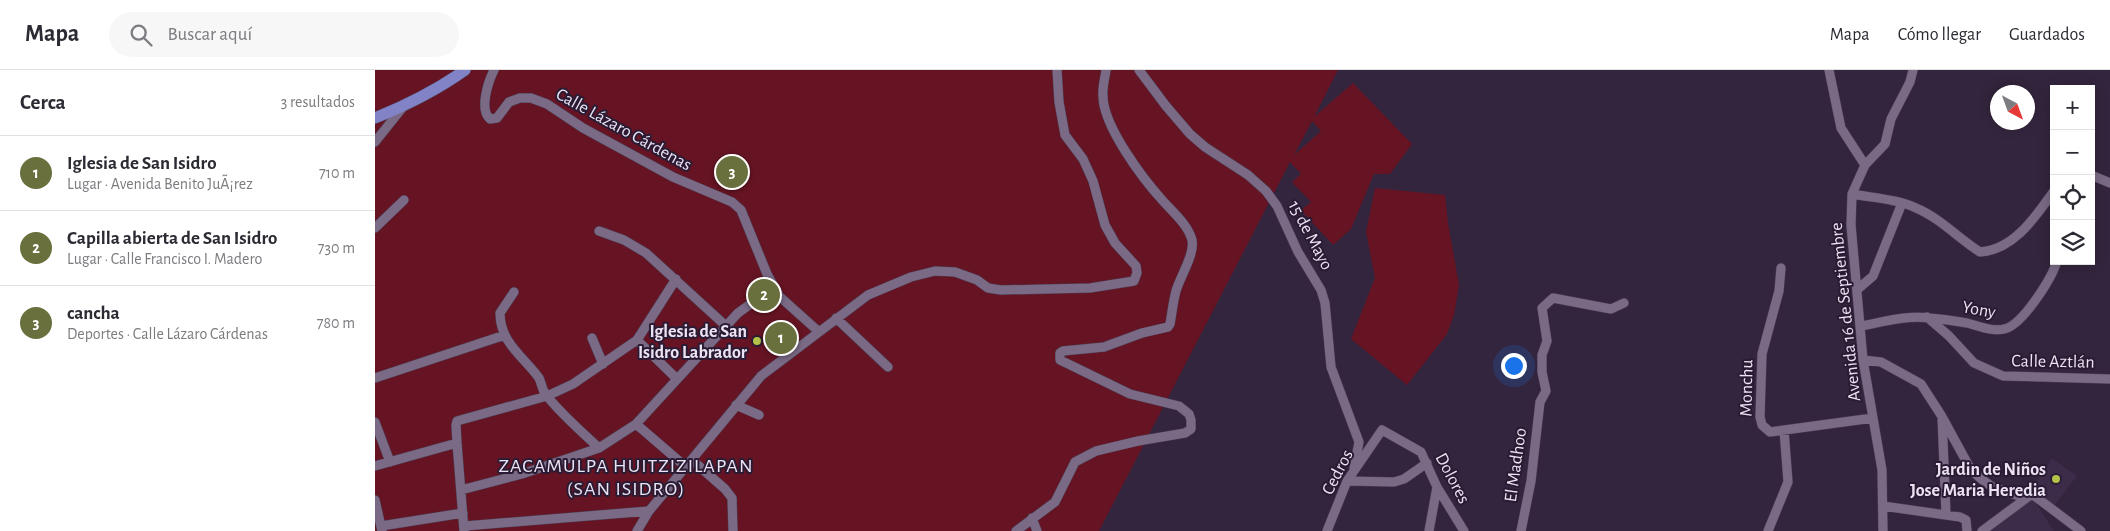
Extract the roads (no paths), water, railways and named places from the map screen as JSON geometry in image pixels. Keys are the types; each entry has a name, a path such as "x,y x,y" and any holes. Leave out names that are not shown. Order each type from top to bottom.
{"main road":[{"path":"375,118 403,106 448,82 465,70"}],"street":[{"name":"Calle Lázaro Cárdenas","path":"494,70 484,110 490,119 497,118 509,102 520,98 531,98 547,104 583,128 673,177 704,192 723,196 732,202 741,210 779,296 819,331"},
{"path":"637,531 649,511 761,376 868,295 904,280 935,271 955,272 977,280 988,288 1001,290 1090,288 1132,282 1137,278 1136,266 1115,243 1105,226 1096,188 1089,171 1065,135 1059,102 1057,70"},
{"path":"1016,531 1055,502 1075,462 1080,458 1096,451 1191,430 1189,414 1179,406 1130,394 1060,360 1060,353 1063,351 1104,347 1142,333 1168,327 1176,290 1191,250 1192,241 1187,230 1177,215 1134,166 1111,125 1102,95 1106,70"},
{"name":"15 de Mayo","path":"1139,70 1190,134 1205,147 1248,175 1266,191 1277,206 1298,252 1321,290 1325,303 1331,367 1359,442 1354,468"},
{"path":"1829,70 1841,128 1865,165"},
{"name":"Avenida 16 de Septiembre","path":"1883,531 1882,470 1863,360 1851,225 1852,194 1865,165 1885,144 1891,119 1910,82 1913,70"},
{"path":"375,142 403,106"},
{"path":"2095,177 2110,183"},
{"path":"1852,194 1903,203 1930,215 1980,252 1995,250 2024,229 2050,195"},
{"path":"375,228 404,200"},
{"path":"1857,289 1873,276 1903,203"},
{"path":"599,232 631,244 647,253 727,326"},
{"name":"Yony","path":"1861,326 1904,318 1927,317 1961,322 1994,330 2009,328 2028,309 2053,272 2056,265"},
{"name":"Monchu","path":"1781,268 1779,292 1762,354 1760,417 1762,425 1767,431 1784,430 1873,418"},
{"path":"649,511 464,529 456,425 461,420 514,407 547,396 573,384 637,340 676,279"},
{"path":"461,490 522,474 599,448 636,424 738,313 774,287"},
{"path":"514,292 500,313 505,335 518,356 540,380 547,396 599,448"},
{"name":"El Madhoo","path":"1521,531 1531,481 1540,402 1547,387 1543,375 1542,359 1547,341 1541,312 1545,304 1553,298 1614,309 1624,303"},
{"name":"Calle Aztlán","path":"1927,317 1949,336 1974,363 2003,376 2110,379"},
{"path":"836,318 888,367"},
{"path":"375,378 505,335"},
{"path":"592,338 603,364"},
{"path":"637,340 677,379"},
{"path":"1863,360 1881,362 1921,384 1941,414 1966,461 1980,478 1991,486 2016,495 2032,494 2081,531"},
{"path":"735,405 759,415"},
{"path":"1941,414 1946,514"},
{"path":"375,422 390,462"},
{"path":"636,424 725,489 732,498 733,531"},
{"name":"Cedros","path":"1327,531 1354,468 1382,430"},
{"name":"Dolores","path":"1382,430 1421,452 1437,487 1464,531"},
{"path":"1768,531 1789,482 1784,430"},
{"path":"375,466 457,443"},
{"path":"1347,481 1394,482 1404,479 1427,463"},
{"path":"1429,531 1437,487"},
{"path":"1981,531 2032,494"},
{"path":"375,500 381,528 463,513"},
{"path":"1883,506 1960,517 1966,520 1967,531"},
{"path":"1032,518 1037,531"}],"place":[{"name":"cancha","path":"732,172"},
{"name":"Capilla abierta de San Isidro","path":"764,295"},
{"name":"Iglesia de San Isidro","path":"781,338"},
{"name":"Iglesia de San Isidro Labrador","path":"757,341"},
{"name":"Jardin de Niños Jose Maria Heredia","path":"2056,479"}],"district":[{"name":"ZACAMULPA HUITZIZILAPAN (SAN ISIDRO)","path":"626,476"}]}
